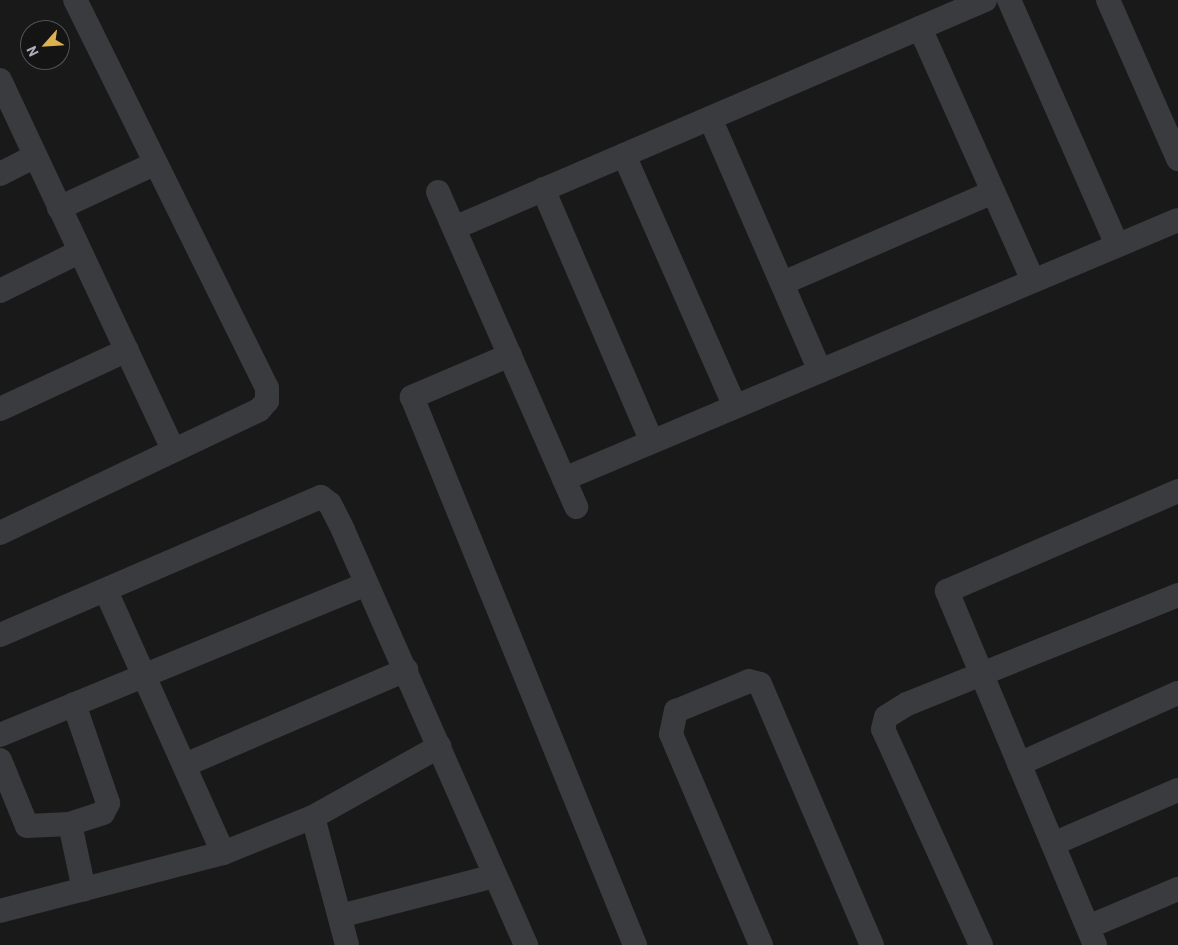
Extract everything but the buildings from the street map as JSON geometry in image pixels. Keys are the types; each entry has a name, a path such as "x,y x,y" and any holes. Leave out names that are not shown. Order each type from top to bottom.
{"street":[{"path":"0,533 259,410 267,401 267,388 154,164 75,0"},
{"path":"454,228 985,0"},
{"path":"1009,0 1117,245"},
{"path":"1108,0 1178,159"},
{"path":"920,28 1033,281"},
{"path":"0,80 34,157 174,449"},
{"path":"710,118 820,370"},
{"path":"624,155 735,407"},
{"path":"0,174 34,157"},
{"path":"59,208 154,164"},
{"path":"543,189 652,442"},
{"path":"438,192 576,507"},
{"path":"782,283 993,192"},
{"path":"564,479 1178,220"},
{"path":"0,291 79,252"},
{"path":"0,409 127,350"},
{"path":"510,355 412,396 635,945"},
{"path":"1178,491 950,586 947,596 1092,936 1178,889"},
{"path":"0,635 321,497 330,504 406,670 526,945"},
{"path":"0,735 366,584"},
{"path":"106,591 145,674 223,853"},
{"path":"981,945 883,729 886,717 907,704 981,676 1178,595"},
{"path":"185,765 406,670"},
{"path":"761,945 671,734 670,721 676,711 749,681 760,684 872,945"},
{"path":"1019,764 1178,693"},
{"path":"0,760 27,826 70,824 103,813 108,803 74,704"},
{"path":"0,911 223,853 313,816 440,746"},
{"path":"1053,844 1178,790"},
{"path":"313,816 347,945"},
{"path":"70,824 84,890"},
{"path":"340,916 495,876"}]}
